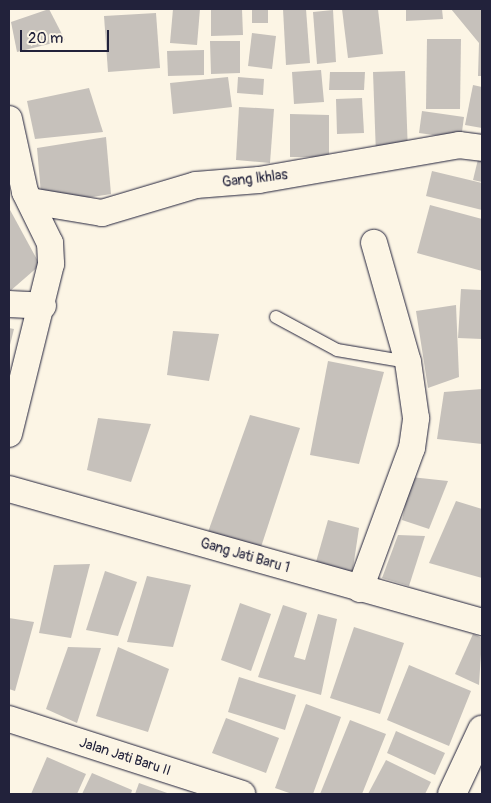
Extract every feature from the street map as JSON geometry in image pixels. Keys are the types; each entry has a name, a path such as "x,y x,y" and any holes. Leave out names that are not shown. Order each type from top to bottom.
{"street":[{"path":"9,119 30,201 50,243 43,306 9,434"},
{"name":"Gang Ikhlas","path":"30,201 102,212 196,185 259,180 459,145 482,148"},
{"path":"360,589 412,448 416,418 408,362 374,243"},
{"path":"9,304 43,306"},
{"name":"Gang Jati Baru 1","path":"9,489 482,622"},
{"name":"Jalan Jati Baru II","path":"9,719 242,794"},
{"path":"452,794 482,730"}],"lane":[{"path":"276,317 337,350 408,362"}],"building":[{"path":"49,9 65,40 17,52 11,22"},
{"path":"173,9 200,9 197,45 170,43"},
{"path":"211,9 242,9 243,35 211,36"},
{"path":"252,9 268,9 268,23 252,23"},
{"path":"283,9 306,9 310,63 286,65"},
{"path":"342,9 378,9 383,54 348,58"},
{"path":"406,9 442,9 443,19 406,21"},
{"path":"451,9 482,9 482,76 478,76 479,43"},
{"path":"333,10 336,62 317,64 313,12"},
{"path":"156,13 160,68 108,72 104,16"},
{"path":"252,33 276,36 272,69 248,66"},
{"path":"427,39 461,39 460,109 426,109"},
{"path":"210,41 240,41 240,73 211,74"},
{"path":"204,50 204,75 168,76 167,51"},
{"path":"321,70 324,102 294,104 292,72"},
{"path":"405,71 408,153 376,155 373,72"},
{"path":"330,72 365,72 364,90 329,90"},
{"path":"228,77 232,107 173,114 170,83"},
{"path":"238,77 264,79 263,95 237,93"},
{"path":"473,85 482,87 482,128 465,125"},
{"path":"89,88 103,132 35,139 27,101"},
{"path":"362,98 364,133 337,134 336,99"},
{"path":"239,107 274,109 270,163 236,160"},
{"path":"422,111 464,117 461,139 419,133"},
{"path":"290,114 329,115 329,157 290,157"},
{"path":"106,137 111,194 42,205 37,148"},
{"path":"480,151 482,151 482,182 473,180"},
{"path":"432,171 482,183 482,210 426,196"},
{"path":"430,205 482,219 482,271 417,253"},
{"path":"9,208 40,265 9,292"},
{"path":"461,289 482,290 482,339 458,338"},
{"path":"456,305 459,377 428,388 416,311"},
{"path":"9,328 14,329 9,349"},
{"path":"173,331 219,334 209,381 167,375"},
{"path":"328,361 384,372 359,464 310,455"},
{"path":"482,389 482,444 437,439 444,392"},
{"path":"250,415 300,428 261,547 208,532"},
{"path":"98,418 151,424 131,482 87,470"},
{"path":"411,477 448,481 429,529 402,520"},
{"path":"456,501 482,509 482,578 429,563"},
{"path":"328,520 359,528 352,575 316,562"},
{"path":"398,535 425,536 409,586 382,578"},
{"path":"90,564 71,638 39,633 54,565"},
{"path":"105,571 137,582 118,636 86,630"},
{"path":"147,576 191,585 173,647 127,642"},
{"path":"240,603 271,614 251,671 221,660"},
{"path":"283,605 307,613 294,657 305,660 318,614 337,619 321,695 258,677"},
{"path":"9,618 34,622 15,691 9,689"},
{"path":"354,627 404,643 380,714 330,698"},
{"path":"473,634 482,638 479,685 455,674"},
{"path":"68,647 101,648 77,723 46,709"},
{"path":"118,647 169,669 148,732 96,716"},
{"path":"409,665 471,691 449,746 387,720"},
{"path":"239,677 296,695 285,730 228,712"},
{"path":"306,704 341,717 313,794 292,794 275,788"},
{"path":"226,718 279,738 266,773 212,753"},
{"path":"350,720 386,734 362,794 320,794"},
{"path":"396,731 445,753 435,775 387,753"},
{"path":"47,757 86,774 77,794 31,794"},
{"path":"386,760 431,782 425,794 368,794"},
{"path":"92,773 132,790 131,794 82,794"},
{"path":"139,783 170,794 135,794"}]}
